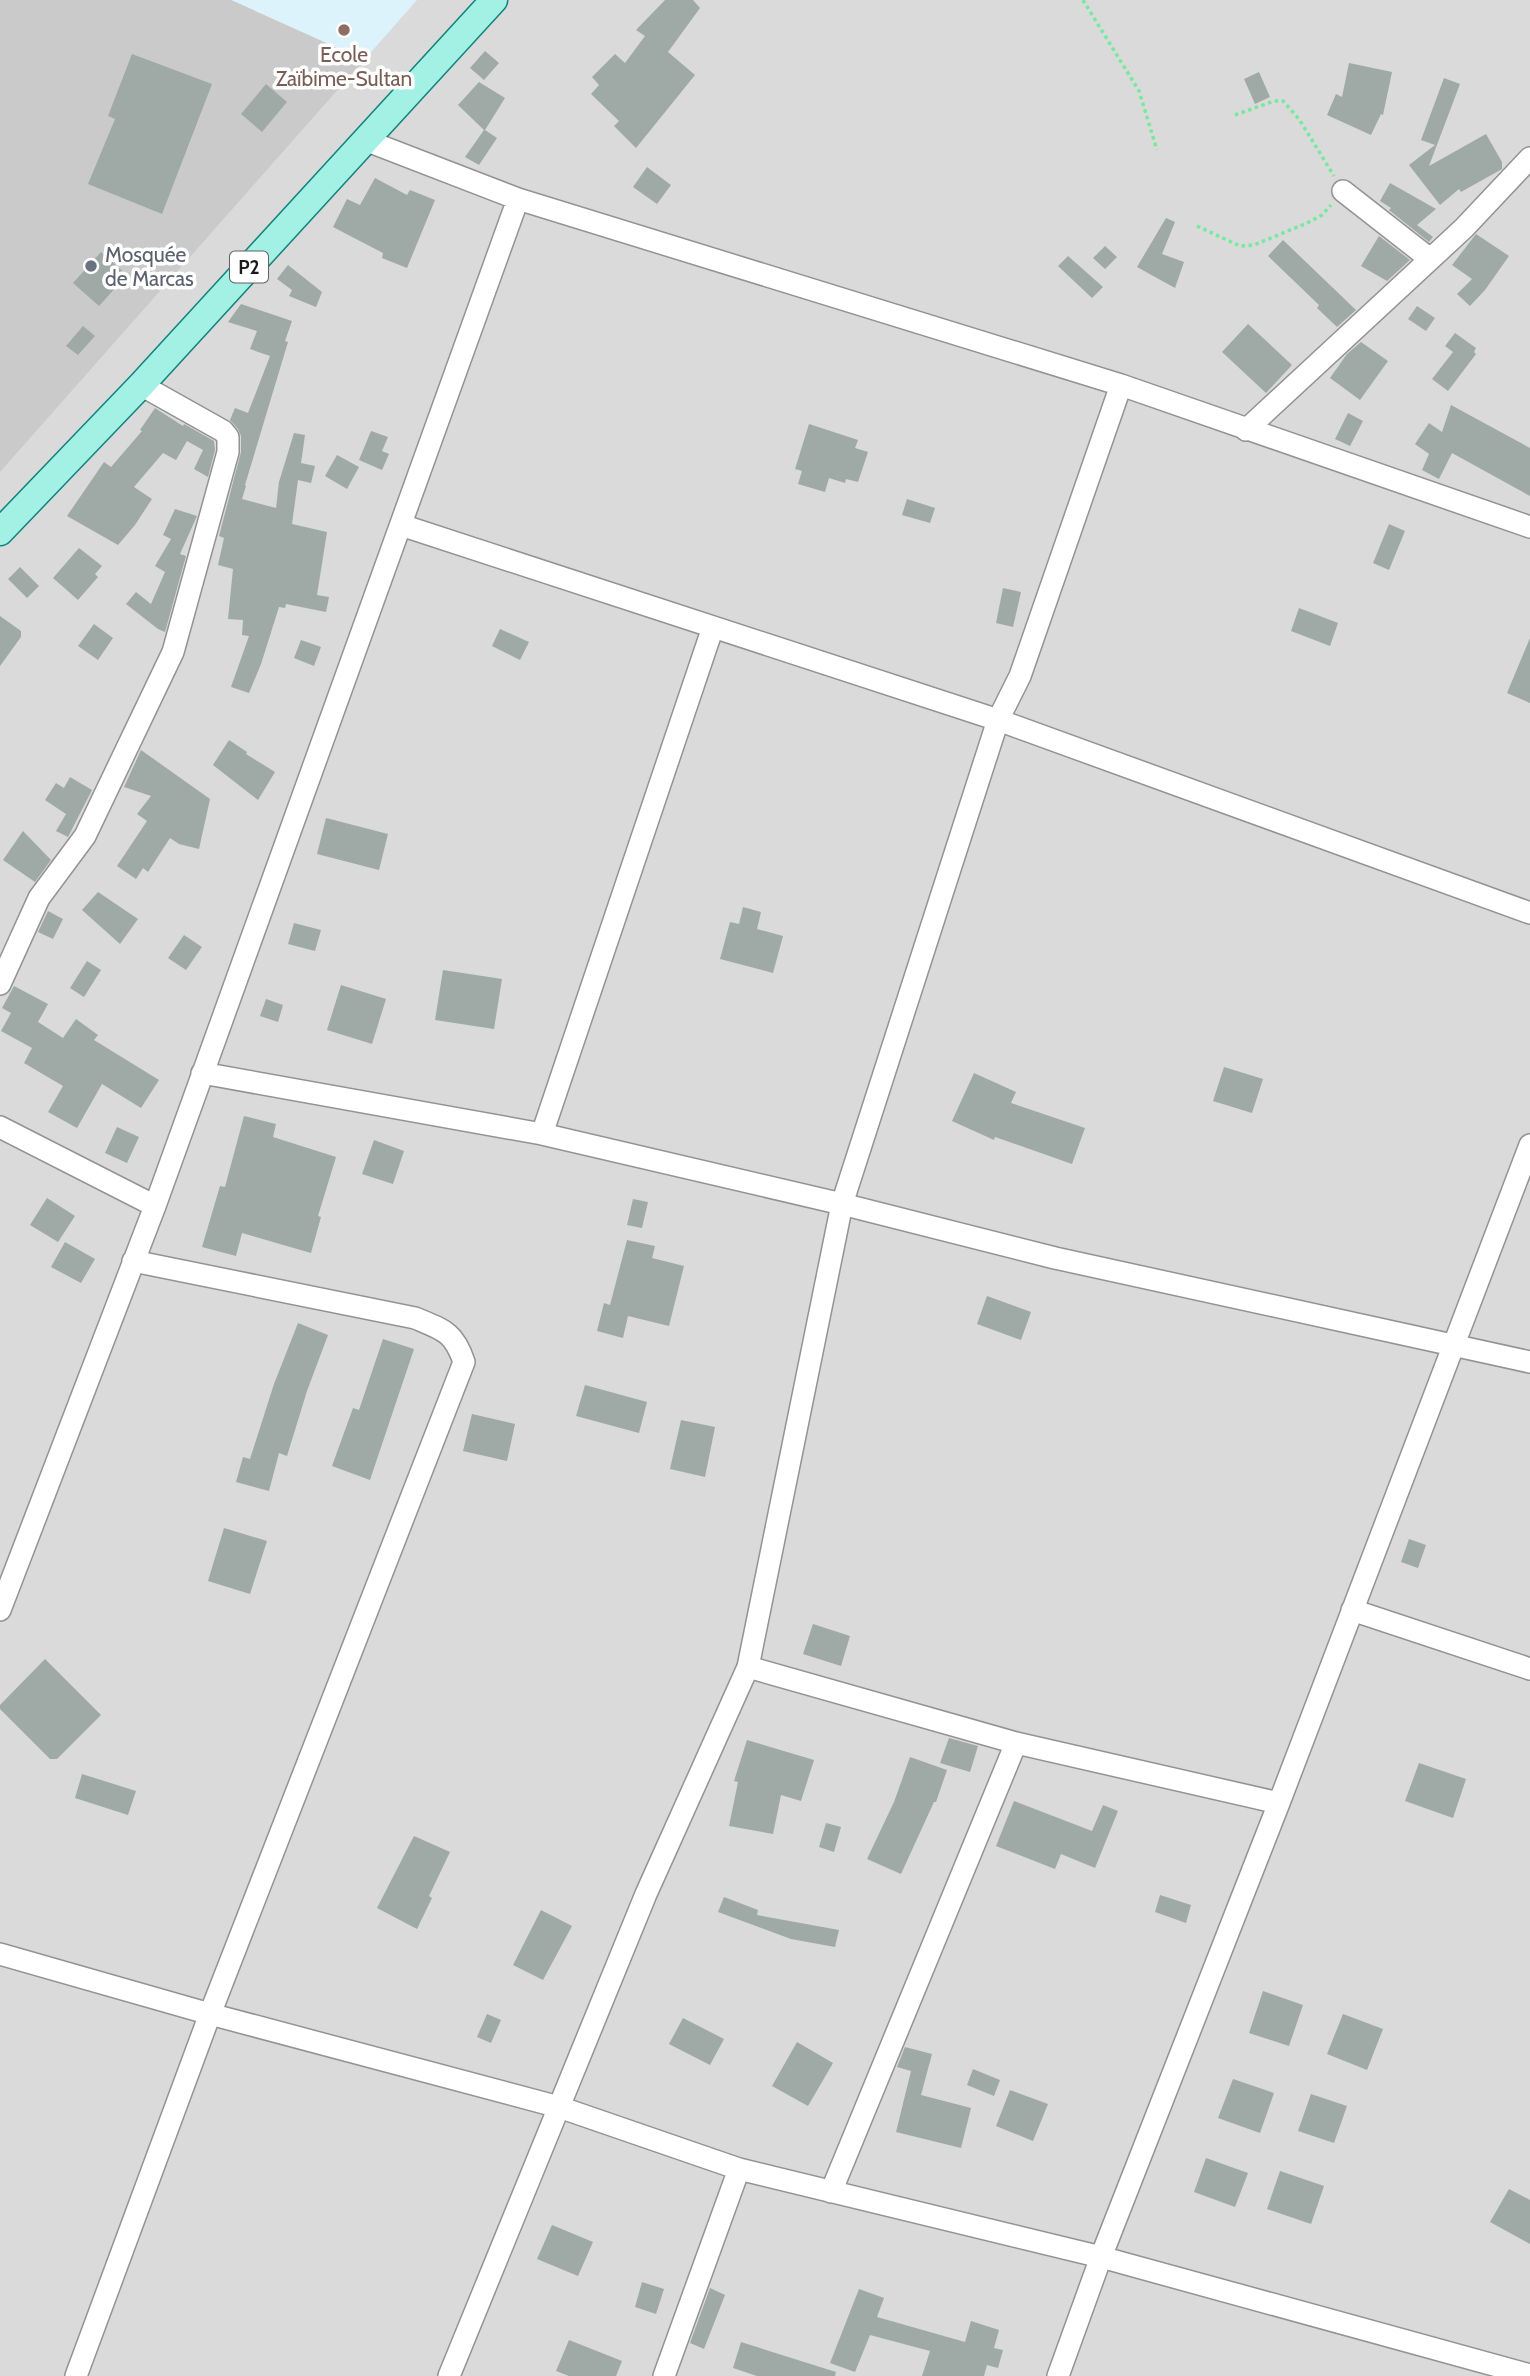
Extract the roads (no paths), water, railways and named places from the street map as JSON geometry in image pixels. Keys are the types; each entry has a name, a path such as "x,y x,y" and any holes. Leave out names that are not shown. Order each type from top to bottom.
{"main road":[{"name":"P2","path":"0,532 141,385 494,0"}],"street":[{"path":"365,140 518,199 1121,385 1530,527"},
{"path":"1246,430 1464,228 1530,158"},
{"path":"1343,191 1430,259"},
{"path":"0,1610 155,1206 518,199"},
{"path":"0,984 39,898 85,836 173,652 228,452 228,437 223,431 141,385"},
{"path":"449,2376 646,1894 748,1667 842,1204 998,720 1020,676 1121,385"},
{"path":"401,525 998,720 1530,913"},
{"path":"542,1134 713,627"},
{"path":"202,1073 542,1134 842,1204 1055,1258 1530,1362"},
{"path":"0,1127 155,1206"},
{"path":"1058,2376 1101,2257 1279,1802 1530,1145"},
{"path":"76,2376 210,2014 464,1363 458,1345 446,1331 415,1318 133,1261"},
{"path":"1352,1610 1530,1669"},
{"path":"748,1667 1016,1743 1279,1802"},
{"path":"831,2192 1016,1743"},
{"path":"0,1954 210,2014 559,2107 739,2169 1101,2257 1530,2375"},
{"path":"664,2376 739,2169"}],"place":[{"name":"Ecole Zaïbime-Sultan","path":"344,30"},
{"name":"Mosquée de Marcas","path":"91,266"}]}
